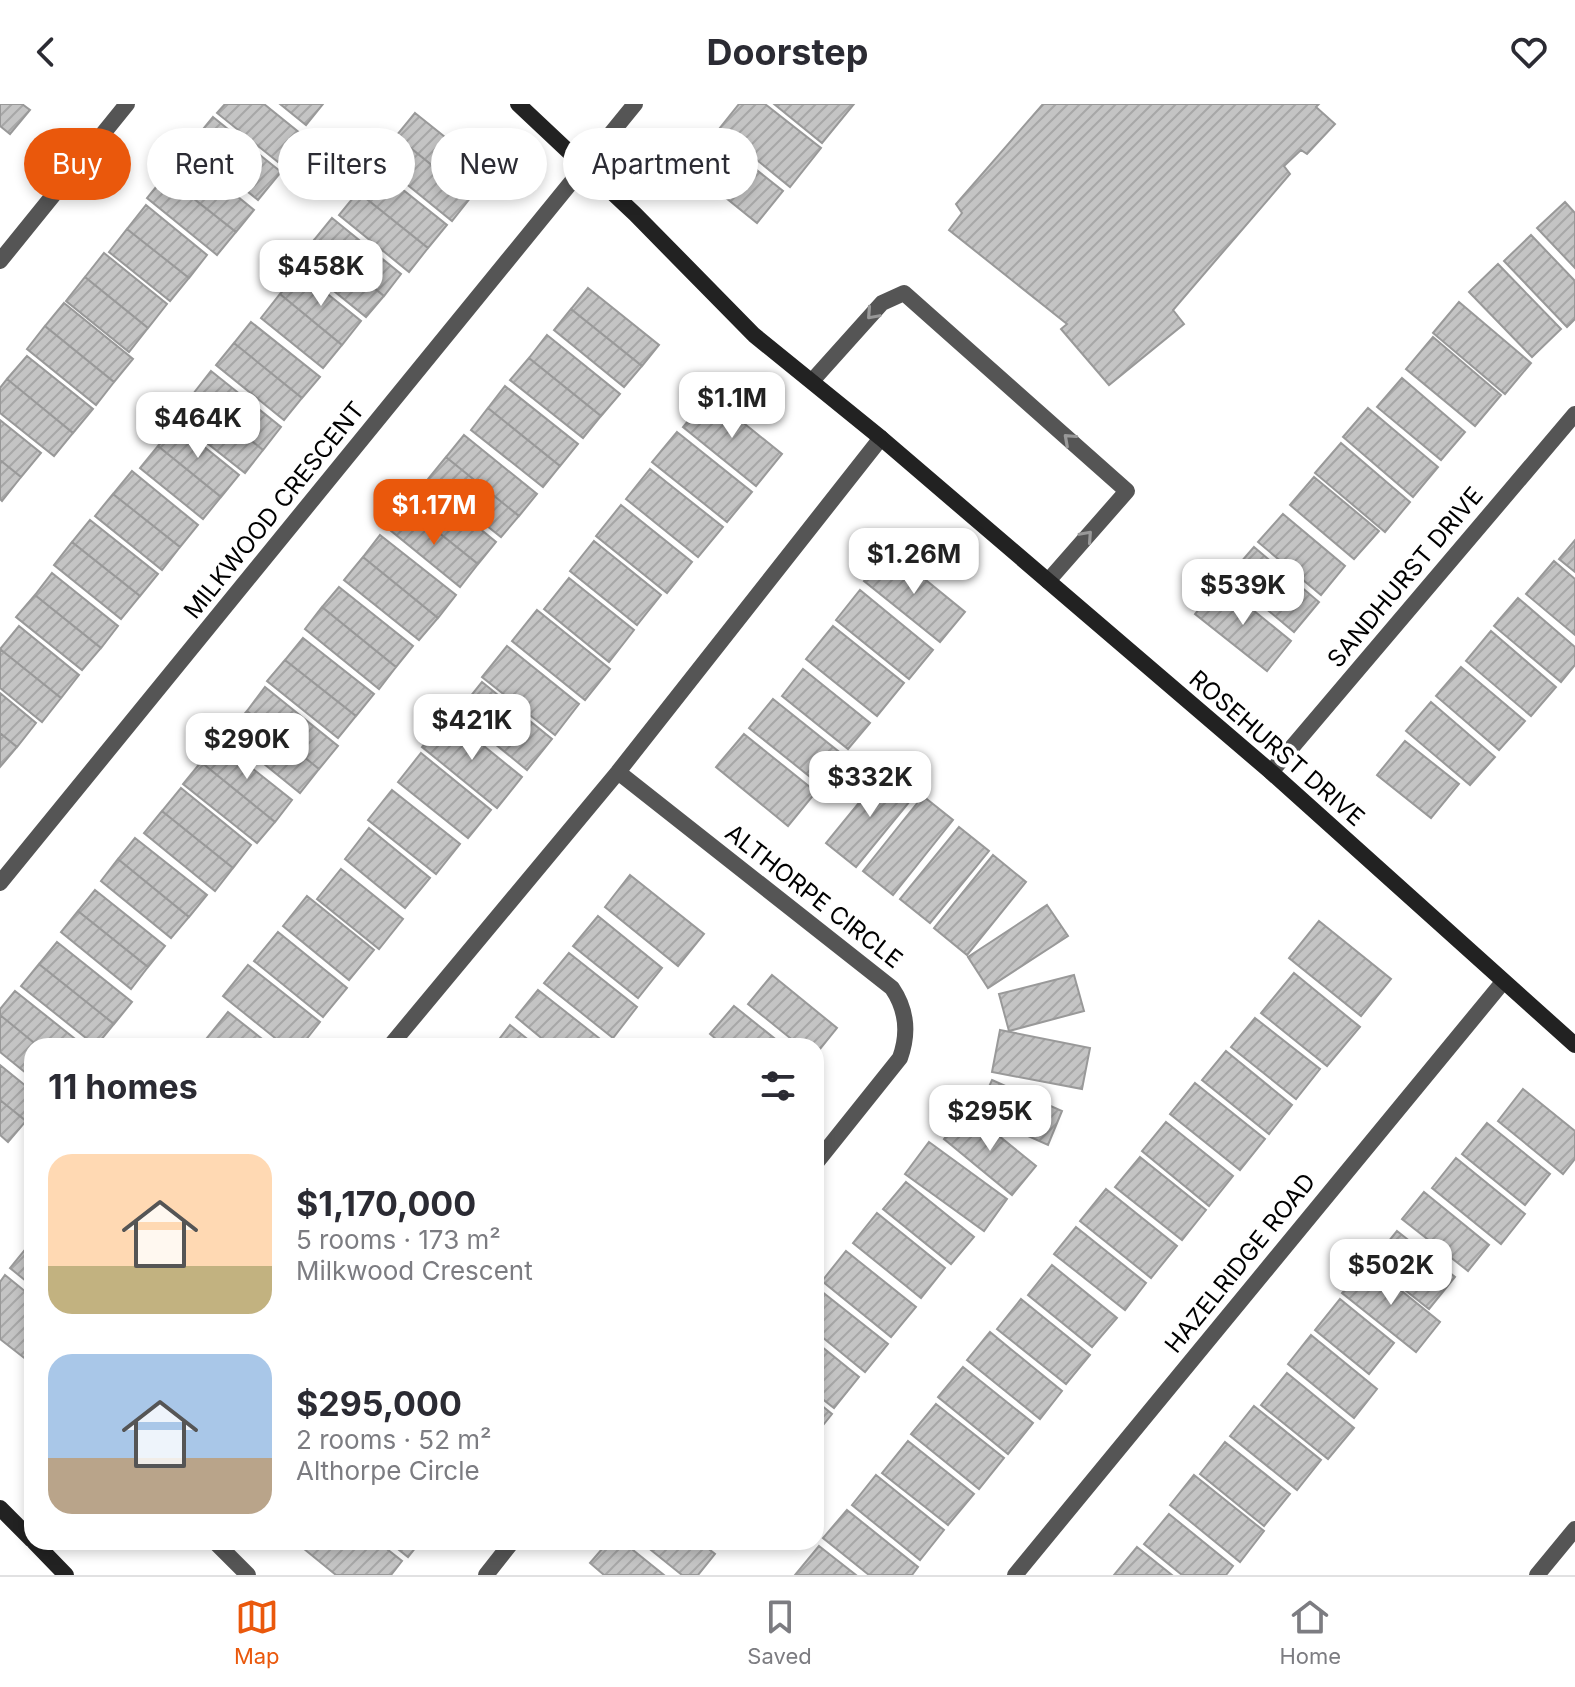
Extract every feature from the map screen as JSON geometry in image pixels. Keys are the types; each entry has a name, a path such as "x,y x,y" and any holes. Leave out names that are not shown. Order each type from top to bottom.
{"street":[{"path":"0,261 127,104"},
{"name":"ROSEHURST DRIVE","path":"518,104 563,146"},
{"name":"MILKWOOD CRESCENT","path":"616,128 635,104"},
{"name":"MILKWOOD CRESCENT","path":"0,883 563,193"},
{"name":"ROSEHURST DRIVE","path":"620,200 754,335 881,438 1271,772 1575,1045"},
{"path":"812,381 882,303 904,293 1127,491 1048,581"},
{"name":"SANDHURST DRIVE","path":"1271,772 1575,414"},
{"path":"397,1038 618,772 881,438"},
{"name":"ALTHORPE CIRCLE","path":"618,772 892,988 901,1002 905,1044 900,1058 824,1153"},
{"name":"HAZELRIDGE ROAD","path":"1015,1575 1503,982"},
{"path":"0,1508 24,1532"},
{"path":"1537,1575 1575,1529"},
{"path":"42,1550 66,1575"},
{"path":"223,1550 248,1575"},
{"path":"486,1575 506,1550"}],"building":[{"path":"0,104 22,104 30,110 10,134 0,126"},
{"path":"225,104 264,104 294,128 278,128 278,162 262,149 262,128 236,128 217,113"},
{"path":"280,104 323,104 306,125"},
{"path":"739,104 765,104 821,148 790,187 758,161 758,128 720,128"},
{"path":"774,104 854,104 822,143"},
{"path":"1043,104 1319,104 1316,107 1335,124 1307,154 1301,150 1284,166 1290,174 1173,310 1184,324 1109,385 1061,329 1067,324 949,230 962,213 956,204"},
{"path":"415,113 434,128 431,128 431,164 415,151 415,128 403,128"},
{"path":"213,117 227,128 204,128"},
{"path":"415,151 431,164 431,200 469,200 452,221 415,191"},
{"path":"262,157 278,170 278,176 262,195"},
{"path":"758,171 783,191 757,223 729,200 758,200"},
{"path":"415,199 447,225 428,248 368,200"},
{"path":"149,200 195,200 236,232 217,255"},
{"path":"195,200 242,200 254,210 236,232"},
{"path":"351,200 368,200 428,248 409,272 339,215"},
{"path":"1565,202 1575,213 1575,268 1537,228"},
{"path":"146,205 207,255 189,278 127,229"},
{"path":"332,218 401,274 384,296 314,240"},
{"path":"127,229 189,278 170,301 109,252"},
{"path":"1531,235 1575,281 1575,319 1567,327 1504,261"},
{"path":"314,240 384,296 366,317 297,261"},
{"path":"104,253 167,304 148,328 85,277"},
{"path":"1498,264 1561,329 1532,357 1469,292"},
{"path":"299,271 361,321 342,345 280,294"},
{"path":"85,277 148,328 129,352 66,301"},
{"path":"588,288 659,345 642,366 571,309"},
{"path":"280,294 342,345 323,368 261,318"},
{"path":"1459,302 1531,363 1505,394 1433,333"},
{"path":"64,303 133,359 114,382 45,326"},
{"path":"571,309 642,366 624,387 554,330"},
{"path":"251,322 320,377 302,398 234,343"},
{"path":"45,326 114,382 96,405 27,349"},
{"path":"547,335 620,394 601,416 529,358"},
{"path":"1433,337 1501,395 1475,426 1406,369"},
{"path":"234,343 302,398 284,420 216,365"},
{"path":"27,356 93,409 73,433 7,379"},
{"path":"529,358 601,416 583,438 510,380"},
{"path":"211,371 281,427 263,450 193,394"},
{"path":"1402,378 1465,432 1441,460 1377,407"},
{"path":"7,379 73,433 54,456 0,413 0,388"},
{"path":"505,386 578,444 560,466 488,408"},
{"path":"193,394 263,450 245,473 174,417"},
{"path":"709,395 782,454 756,486 683,427"},
{"path":"488,408 560,466 543,487 471,430"},
{"path":"1368,408 1438,467 1413,497 1343,437"},
{"path":"0,420 41,453 21,477 0,460"},
{"path":"176,424 239,475 221,497 158,446"},
{"path":"677,432 752,492 727,522 652,462"},
{"path":"464,435 537,494 519,516 446,457"},
{"path":"1341,443 1410,502 1385,532 1315,473"},
{"path":"158,446 221,497 203,519 140,468"},
{"path":"446,457 519,516 501,537 428,479"},
{"path":"0,460 21,477 2,501 0,499"},
{"path":"650,469 723,527 698,557 626,499"},
{"path":"132,471 198,525 180,547 113,494"},
{"path":"1314,477 1379,531 1354,559 1290,505"},
{"path":"427,485 496,542 478,564 408,508"},
{"path":"113,494 180,547 162,570 95,516"},
{"path":"621,505 692,562 667,593 596,536"},
{"path":"408,508 478,564 460,587 390,530"},
{"path":"1283,514 1345,566 1321,595 1258,542"},
{"path":"90,520 158,574 140,596 72,542"},
{"path":"380,535 456,595 438,618 363,557"},
{"path":"1575,540 1575,572 1559,559"},
{"path":"594,541 661,595 637,625 570,571"},
{"path":"72,542 140,596 121,619 54,565"},
{"path":"1254,547 1319,602 1294,632 1228,577"},
{"path":"889,550 965,612 940,642 864,581"},
{"path":"363,557 438,618 419,640 344,580"},
{"path":"1554,561 1575,579 1575,635 1526,594"},
{"path":"52,573 118,626 101,648 35,595"},
{"path":"569,578 634,630 609,662 544,609"},
{"path":"1220,583 1291,641 1267,671 1195,614"},
{"path":"339,587 413,646 396,667 322,607"},
{"path":"860,590 933,650 909,679 836,620"},
{"path":"35,595 101,648 82,670 16,617"},
{"path":"1518,598 1575,647 1575,665 1561,682 1494,626"},
{"path":"322,607 396,667 379,689 305,629"},
{"path":"537,610 610,669 585,700 512,641"},
{"path":"19,626 79,675 61,698 0,649"},
{"path":"833,626 904,683 877,716 806,659"},
{"path":"1491,631 1556,687 1531,716 1466,661"},
{"path":"303,638 374,694 356,716 285,660"},
{"path":"507,646 579,704 555,735 482,677"},
{"path":"0,649 61,698 42,722 0,688"},
{"path":"285,660 356,716 338,738 267,681"},
{"path":"1461,667 1525,721 1499,750 1436,696"},
{"path":"803,669 870,723 848,749 782,696"},
{"path":"482,682 552,739 527,770 457,713"},
{"path":"265,687 338,746 319,769 247,711"},
{"path":"0,693 36,723 17,747 0,733"},
{"path":"773,699 848,759 824,788 749,728"},
{"path":"1431,702 1495,757 1470,785 1406,731"},
{"path":"247,711 319,769 300,793 227,734"},
{"path":"447,716 522,777 497,808 422,747"},
{"path":"0,733 17,747 0,767"},
{"path":"744,734 816,792 788,826 716,767"},
{"path":"218,741 292,800 275,822 201,762"},
{"path":"1405,741 1459,784 1431,818 1377,775"},
{"path":"421,753 491,810 468,838 398,782"},
{"path":"201,762 275,822 257,843 183,784"},
{"path":"885,771 915,795 856,867 826,843"},
{"path":"181,788 251,845 233,868 162,811"},
{"path":"392,790 460,844 436,874 368,820"},
{"path":"923,796 953,820 893,895 863,871"},
{"path":"162,811 233,868 215,891 144,833"},
{"path":"959,827 989,851 930,923 900,899"},
{"path":"369,828 430,878 405,908 345,859"},
{"path":"135,838 207,895 189,917 118,859"},
{"path":"993,855 1026,882 967,955 934,928"},
{"path":"118,859 189,917 171,938 101,881"},
{"path":"341,869 403,919 379,949 317,899"},
{"path":"630,875 704,934 678,966 605,907"},
{"path":"95,890 165,946 148,967 78,911"},
{"path":"307,896 374,950 349,980 283,926"},
{"path":"1047,905 1068,936 988,988 968,957"},
{"path":"78,911 148,967 131,989 61,932"},
{"path":"598,916 662,968 638,998 573,946"},
{"path":"1319,921 1391,979 1361,1016 1289,958"},
{"path":"278,932 347,988 323,1017 254,961"},
{"path":"57,942 132,1002 114,1024 39,964"},
{"path":"569,953 637,1007 613,1038 544,983"},
{"path":"39,964 114,1024 103,1038 86,1038 21,986"},
{"path":"248,965 320,1022 307,1038 275,1038 223,996"},
{"path":"1294,973 1360,1027 1327,1066 1261,1013"},
{"path":"772,975 837,1028 824,1044 824,1038 790,1038 748,1004"},
{"path":"1074,975 1084,1011 1009,1031 999,994"},
{"path":"538,990 599,1038 541,1038 516,1017"},
{"path":"15,991 74,1038 28,1038 0,1015 0,1009"},
{"path":"734,1006 774,1038 715,1038 710,1034"},
{"path":"228,1012 261,1038 207,1038"},
{"path":"0,1015 28,1038 24,1038 24,1072 0,1052"},
{"path":"1255,1018 1320,1069 1296,1099 1231,1047"},
{"path":"510,1025 526,1038 500,1038"},
{"path":"1000,1030 1090,1048 1082,1089 992,1072"},
{"path":"1226,1051 1292,1105 1269,1134 1202,1080"},
{"path":"0,1065 24,1084 24,1119 0,1100"},
{"path":"992,1080 1062,1111 1048,1145 977,1113"},
{"path":"1195,1083 1265,1139 1240,1170 1170,1114"},
{"path":"1523,1089 1575,1131 1575,1159 1563,1174 1498,1121"},
{"path":"0,1100 24,1119 24,1123 8,1142 0,1135"},
{"path":"967,1110 1036,1166 1012,1195 944,1139"},
{"path":"1166,1122 1233,1176 1209,1206 1142,1151"},
{"path":"1487,1123 1550,1174 1525,1205 1462,1154"},
{"path":"929,1142 1007,1199 984,1231 905,1174"},
{"path":"1140,1157 1206,1210 1182,1240 1115,1187"},
{"path":"1456,1158 1525,1214 1501,1244 1432,1188"},
{"path":"906,1182 974,1237 951,1264 883,1209"},
{"path":"1106,1189 1177,1246 1151,1278 1080,1221"},
{"path":"1424,1192 1489,1245 1468,1271 1402,1219"},
{"path":"877,1213 945,1268 921,1298 853,1243"},
{"path":"1076,1227 1146,1283 1125,1310 1054,1254"},
{"path":"1397,1231 1455,1277 1429,1309 1371,1263"},
{"path":"24,1251 24,1279 10,1268"},
{"path":"846,1251 916,1307 891,1337 824,1283"},
{"path":"1367,1263 1440,1322 1416,1352 1342,1293"},
{"path":"1052,1265 1117,1318 1092,1347 1028,1295"},
{"path":"5,1275 24,1290 24,1358 0,1339 0,1282"},
{"path":"824,1293 888,1344 865,1372 824,1339"},
{"path":"1021,1299 1090,1355 1066,1384 997,1329"},
{"path":"1340,1299 1394,1343 1369,1374 1315,1330"},
{"path":"990,1332 1062,1391 1040,1419 967,1360"},
{"path":"1311,1335 1377,1389 1354,1418 1288,1364"},
{"path":"824,1349 859,1377 834,1408 824,1400"},
{"path":"963,1367 1033,1423 1008,1454 938,1397"},
{"path":"1287,1373 1354,1428 1328,1459 1261,1405"},
{"path":"936,1404 1004,1458 979,1489 911,1434"},
{"path":"1254,1406 1321,1460 1297,1490 1230,1436"},
{"path":"824,1408 832,1414 824,1424"},
{"path":"908,1441 974,1494 948,1525 882,1473"},
{"path":"1225,1442 1290,1494 1264,1526 1200,1474"},
{"path":"876,1475 944,1530 920,1560 852,1505"},
{"path":"1194,1475 1264,1531 1240,1562 1170,1505"},
{"path":"847,1510 918,1567 912,1575 869,1575 824,1537"},
{"path":"1169,1514 1233,1566 1226,1575 1182,1575 1144,1544"},
{"path":"1137,1547 1172,1575 1114,1575"},
{"path":"305,1550 388,1550 402,1561 391,1575 336,1575"},
{"path":"399,1550 414,1550 408,1557"},
{"path":"601,1550 633,1550 664,1575 604,1575 590,1563"},
{"path":"651,1550 710,1550 715,1554 698,1575 682,1575"},
{"path":"816,1550 824,1550 856,1575 795,1575"}]}
